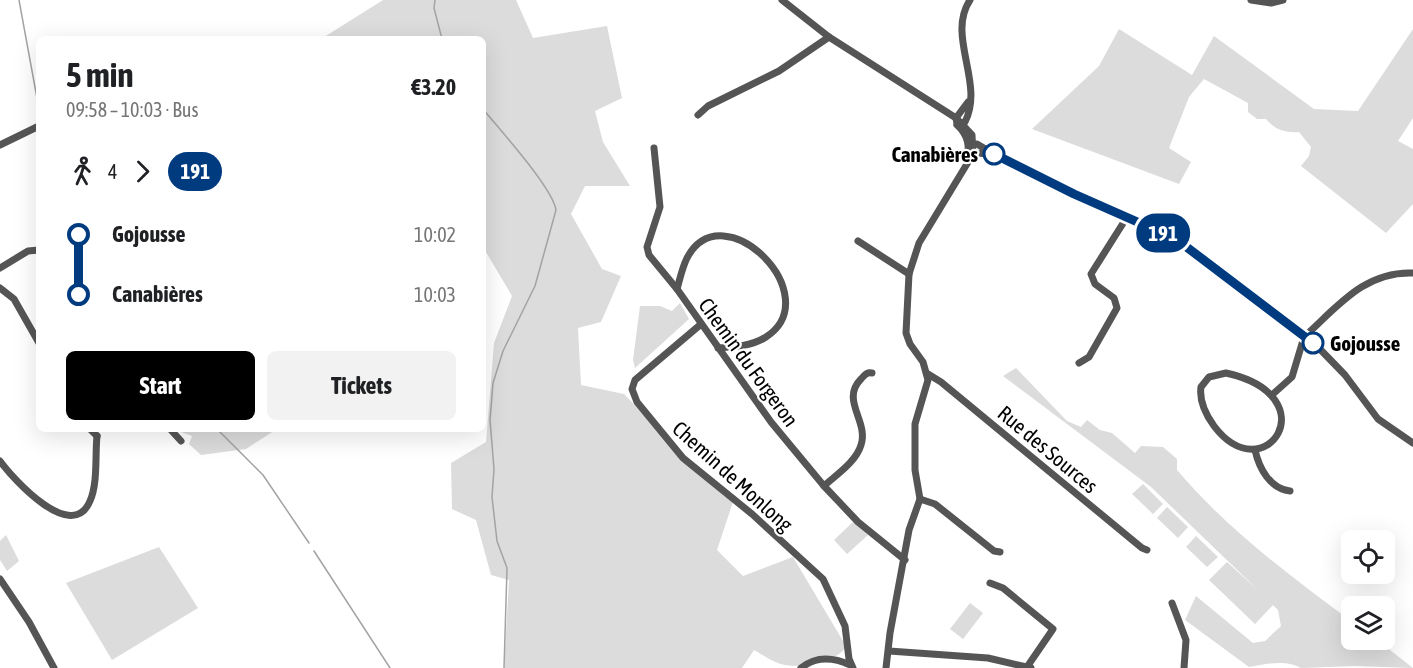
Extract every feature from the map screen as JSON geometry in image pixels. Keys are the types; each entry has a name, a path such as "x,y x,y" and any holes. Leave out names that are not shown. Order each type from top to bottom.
{"street":[{"path":"782,0 829,37 958,122 972,149"},
{"path":"958,122 968,102 970,79 961,26 964,9 970,0"},
{"path":"1251,0 1271,3 1283,0"},
{"path":"698,115 708,106 779,71 829,37"},
{"path":"0,145 36,127"},
{"name":"Chemin du Forgeron","path":"654,148 660,207 647,252 677,289 700,325 771,422 824,486 858,522 905,560"},
{"path":"972,149 994,154 1074,194 1176,239 1315,344 1345,375 1378,419 1392,431 1413,443"},
{"path":"886,668 890,651 891,627 909,530 921,499 915,424 928,374 906,333 909,274 919,243 972,149"},
{"path":"1079,363 1089,357 1117,308 1114,298 1095,284 1091,274 1127,217"},
{"path":"677,289 687,258 694,249 717,236 735,238 750,245 763,255 774,269 784,292 784,310 779,324 765,339 748,345 718,348"},
{"path":"858,241 909,274"},
{"path":"0,268 28,250 36,250"},
{"path":"1302,349 1305,337 1369,281 1387,274 1413,273"},
{"path":"0,288 14,299 36,338"},
{"name":"Chemin de Monlong","path":"700,325 635,380 632,384 633,395 650,421 683,458 808,562 823,579 845,626 851,666"},
{"path":"1272,394 1292,377 1297,354 1302,349 1315,344"},
{"path":"824,486 859,451 862,428 853,405 853,391 864,376 872,373"},
{"path":"1226,373 1272,394 1282,414 1281,426 1273,441 1255,450 1241,448 1218,431 1204,409 1201,387 1209,377 1226,373"},
{"name":"Rue des Sources","path":"928,374 941,381 1142,548 1147,549"},
{"path":"93,432 97,436"},
{"path":"0,461 20,486 45,506 56,512 74,515 81,512 90,501 97,436 100,432"},
{"path":"173,432 181,441"},
{"path":"1255,450 1260,467 1268,478 1277,487 1290,491"},
{"path":"921,499 935,504 994,551 1000,552"},
{"path":"0,579 3,588 54,668"},
{"path":"890,651 988,658 1029,667 1053,629 1003,588 990,583"},
{"path":"1172,603 1186,640 1184,668"},
{"path":"801,668 809,662 828,657 851,666"}],"shaded area":[{"path":"383,0 516,0 533,38 607,26 622,98 595,111 603,142 630,186 585,186 571,214 602,269 621,276 601,322 578,328 581,385 624,394 686,458 735,496 717,550 743,576 793,557 846,646 842,652 819,663 792,666 777,663 754,650 742,668 504,668 509,580 491,575 476,520 452,509 451,463 486,442 494,343 512,296 486,252 486,36 326,36"},
{"path":"1119,29 1192,75 1214,36 1314,109 1358,111 1413,29 1413,118 1398,141 1413,149 1413,204 1386,233 1301,166 1309,156 1311,147 1299,132 1281,130 1266,119 1257,119 1248,112 1248,103 1204,79 1189,97 1169,148 1191,162 1179,184 1032,129 1099,66"},
{"path":"680,303 689,319 635,368 633,360 640,306 660,306 672,311"},
{"path":"1016,368 1067,421 1081,427 1087,420 1100,430 1112,433 1135,453 1141,446 1163,447 1177,459 1177,470 1196,492 1238,532 1341,613 1341,650 1390,650 1413,668 1355,666 1301,668 1282,663 1249,667 1185,620 1196,596 1253,643 1265,641 1281,626 1278,610 1273,605 1255,624 1209,580 1227,562 1259,591 1151,487 1003,376"},
{"path":"181,432 272,432 246,449 201,455 189,444 192,436"},
{"path":"1143,484 1163,504 1153,514 1132,494"},
{"path":"1167,507 1188,527 1178,538 1157,518"},
{"path":"853,522 868,535 847,554 834,540"},
{"path":"6,535 19,561 7,571 0,560 0,541"},
{"path":"1196,536 1218,557 1207,567 1186,547"},
{"path":"159,547 198,608 112,660 66,583"},
{"path":"970,603 983,613 963,639 950,629"}],"waterway":[{"path":"19,0 36,93"},
{"path":"435,0 434,8 441,36"},
{"path":"486,113 536,174 553,200 556,210 535,286 503,351 493,383 490,420 494,469 492,497 497,541 507,568 504,668"},
{"path":"220,432 263,475 309,543"},
{"path":"314,551 390,668"}],"bus line":[{"name":"191","path":"994,154 1074,194 1176,239 1313,343"}],"place":[{"name":"Canabières","path":"994,154"},
{"name":"Gojousse","path":"1313,343"}]}
